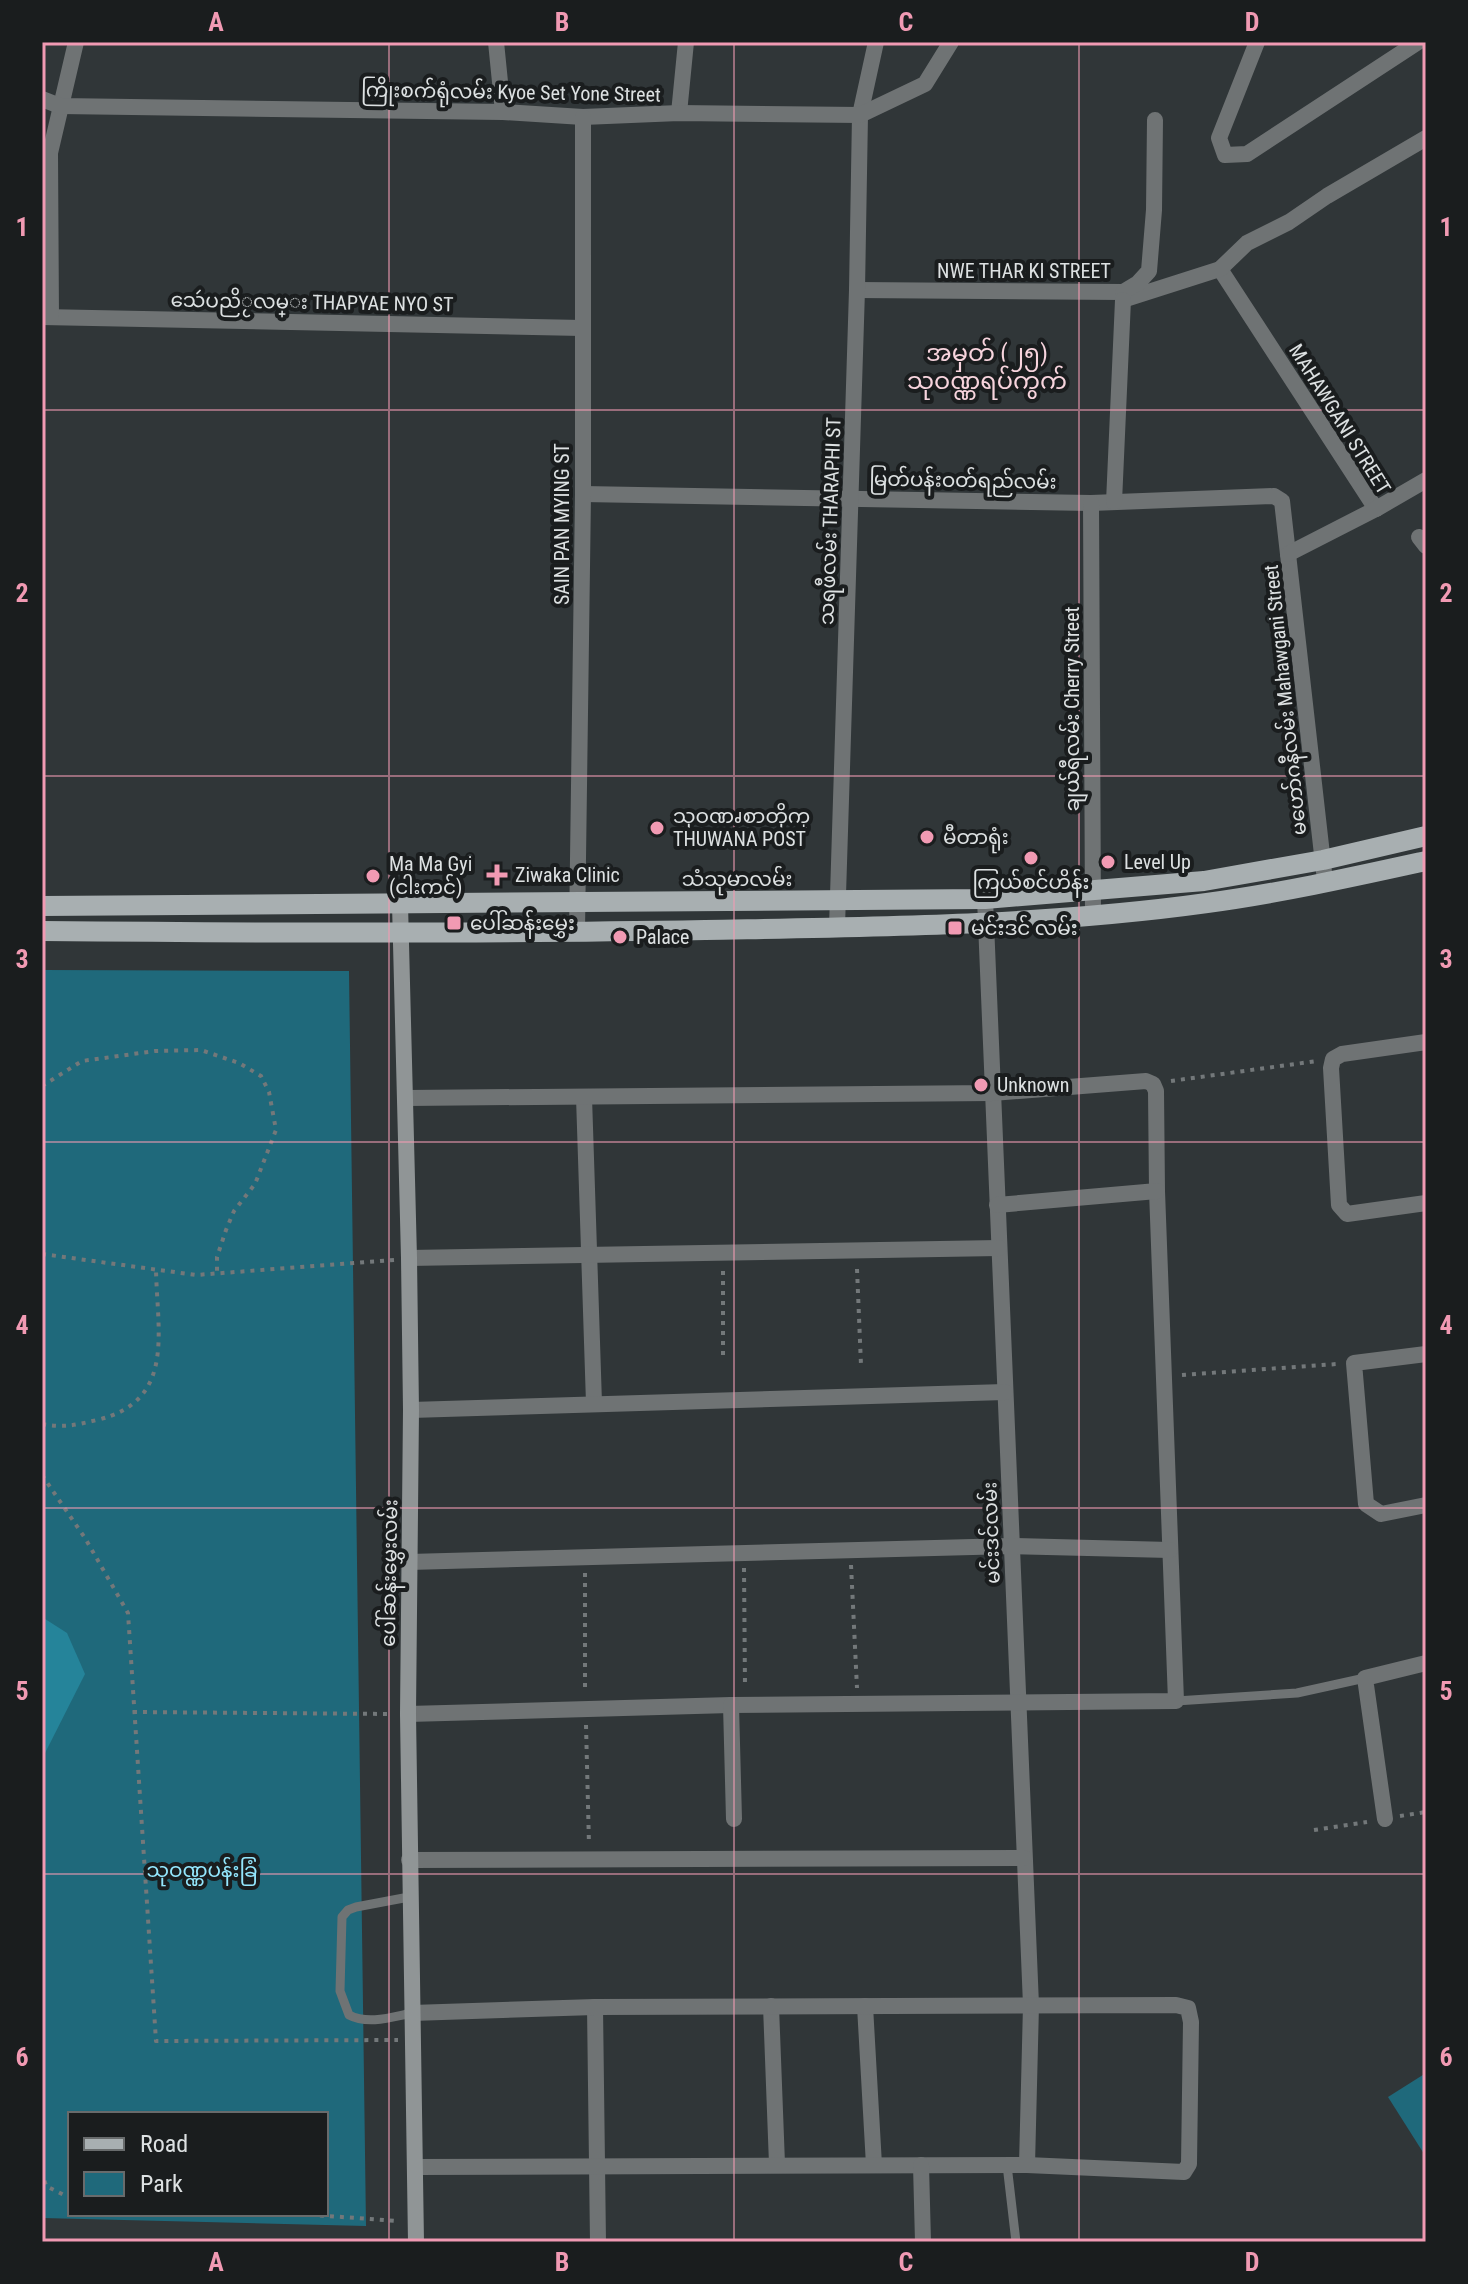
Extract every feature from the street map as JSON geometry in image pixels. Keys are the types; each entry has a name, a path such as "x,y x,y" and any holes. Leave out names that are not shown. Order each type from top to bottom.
{"main road":[{"name":"သံသုမာလမ်း","path":"42,906 985,899 1204,881 1323,860 1426,836"},
{"path":"42,931 401,934 985,922 1206,903 1326,883 1426,861"},
{"name":"ပေါ်ဆန်းမွှေးလမ်း","path":"400,904 407,1098 411,1410 409,1897 416,2242"}],"street":[{"path":"46,317 50,153 76,42"},
{"path":"496,42 503,112"},
{"path":"679,113 686,42"},
{"name":"သရဖီလမ်း THARAPHI ST","path":"837,927 860,115 876,42"},
{"name":"ကြိုးစက်ရုံလမ်း Kyoe Set Yone Street","path":"42,99 60,106 503,112 583,117 679,113 860,115 925,84 951,42"},
{"path":"1257,42 1219,138 1225,155 1247,154 1418,42"},
{"name":"SAIN PAN MYING ST","path":"577,932 583,494 583,117"},
{"path":"1114,502 1123,296 1149,271 1154,210 1155,120"},
{"name":"NWE THAR KI STREET","path":"857,290 1123,296 1220,269 1247,243 1289,222 1426,138"},
{"name":"MAHAWGANI STREET","path":"1220,269 1376,509 1288,554"},
{"name":"သေဴပညိႂလမ္း THAPYAE NYO ST","path":"46,317 582,328"},
{"path":"1376,509 1426,480"},
{"name":"မြတ်ပန်းဝတ်ရည်လမ်း","path":"583,494 1091,503 1274,496 1282,501 1286,512"},
{"name":"ချယ်ရီလမ်း Cherry Street","path":"1091,503 1093,915"},
{"name":"မဟော်ဂနီလမ်း Mahawgani Street","path":"1286,512 1288,554 1326,883"},
{"name":"မင်းဒင်လမ်း","path":"985,899 1031,2005 1027,2165"},
{"path":"1426,1042 1342,1054 1333,1059 1331,1068 1339,1205 1347,1214 1426,1203"},
{"path":"407,1098 992,1093 1146,1081 1153,1084 1156,1091 1176,1701 738,1705 408,1714"},
{"path":"584,1097 594,1403"},
{"path":"997,1205 1157,1191"},
{"path":"409,1258 999,1248"},
{"path":"1426,1354 1354,1363 1366,1504 1381,1514 1426,1505"},
{"path":"411,1410 1005,1392"},
{"path":"409,1562 1011,1546 1170,1550"},
{"path":"1385,1819 1365,1678 1426,1663"},
{"path":"734,1819 738,1705"},
{"path":"409,1860 1024,1858"},
{"path":"412,2013 595,2007 1176,2005 1188,2008 1191,2022 1189,2164 1184,2172 1027,2165 415,2167"},
{"path":"771,2006 777,2164"},
{"path":"865,2006 874,2165"},
{"path":"595,2007 598,2242"},
{"path":"921,2165 923,2242"}],"lane":[{"path":"1176,1701 1297,1693 1365,1678"},
{"path":"409,1897 356,1907 342,1917 340,1991 349,2015 355,2018 371,2020 412,2013"},
{"path":"1007,2165 1016,2242"}],"path":[{"path":"42,1086 82,1061 155,1051 201,1050 239,1063 261,1076 269,1092 276,1130 255,1184 230,1220 217,1257 217,1273"},
{"path":"1153,1084 1333,1059"},
{"path":"856,1250 861,1365"},
{"path":"723,1252 723,1359"},
{"path":"42,1254 196,1275 409,1258"},
{"path":"42,1424 64,1428 120,1414 150,1386 157,1368 156,1269"},
{"path":"1164,1377 1354,1363"},
{"path":"42,1475 85,1538 128,1613 156,2041 413,2040"},
{"path":"850,1550 858,1704"},
{"path":"738,1705 744,1554"},
{"path":"585,1558 589,1859"},
{"path":"133,1712 408,1714"},
{"path":"1314,1830 1426,1812"},
{"path":"42,2171 46,2186 68,2197"},
{"path":"328,2216 416,2222"}],"green space":[{"name":"သုဝဏ္ဏပန်းခြံ","path":"42,970 349,971 366,2226 42,2218"},
{"path":"1426,2073 1426,2157 1388,2097"}],"shaded area":[{"path":"42,1617 67,1633 85,1674 42,1759"}],"place":[{"name":"သုဝဏၧစာတိုက္ THUWANA POST","path":"657,828"},
{"name":"မီတာရုံး","path":"927,837"},
{"name":"ကြယ်စင်ဟိန်း","path":"1031,858"},
{"name":"Level Up","path":"1108,862"},
{"name":"Ziwaka Clinic","path":"497,875"},
{"name":"Ma Ma Gyi (ငါးကင်)","path":"373,876"},
{"name":"ပေါ်ဆန်းမွှေး","path":"454,923"},
{"name":"မင်းဒင် လမ်း","path":"955,928"},
{"name":"Palace","path":"620,937"},
{"name":"Unknown","path":"981,1085"}],"district":[{"name":"အမှတ် (၂၅) သုဝဏ္ဏရပ်ကွက်","path":"987,367"}]}
